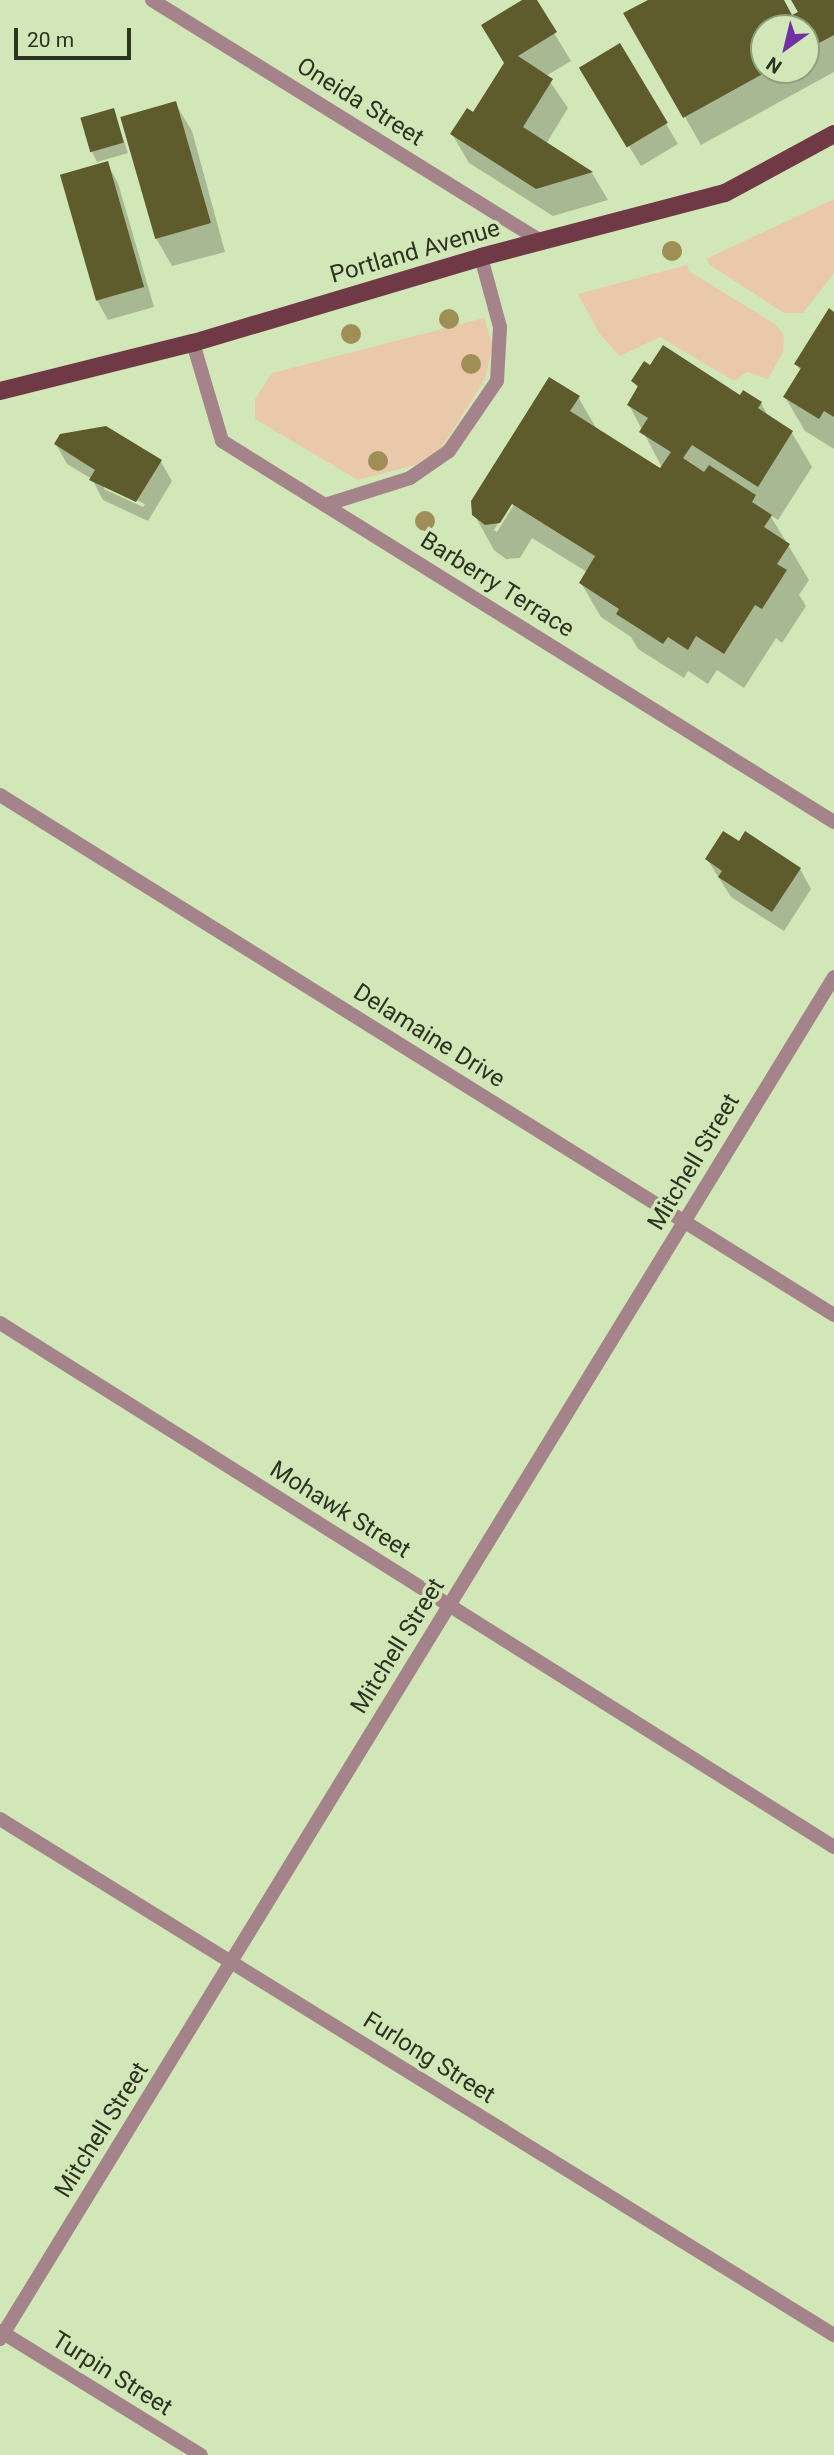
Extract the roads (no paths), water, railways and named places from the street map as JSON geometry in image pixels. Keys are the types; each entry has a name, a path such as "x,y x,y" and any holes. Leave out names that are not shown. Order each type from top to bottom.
{"main road":[{"name":"Portland Avenue","path":"0,391 193,343 481,257 724,193 834,134"}],"street":[{"name":"Oneida Street","path":"152,0 543,242"},
{"path":"324,505 410,478 449,450 497,381 500,327 481,257"},
{"name":"Barberry Terrace","path":"193,343 222,441 834,822"},
{"name":"Delamaine Drive","path":"0,795 834,1315"},
{"name":"Mitchell Street","path":"1,2334 834,977"},
{"name":"Mohawk Street","path":"0,1323 834,1847"},
{"name":"Furlong Street","path":"0,1819 834,2335"},
{"name":"Turpin Street","path":"1,2334 201,2455"}]}
